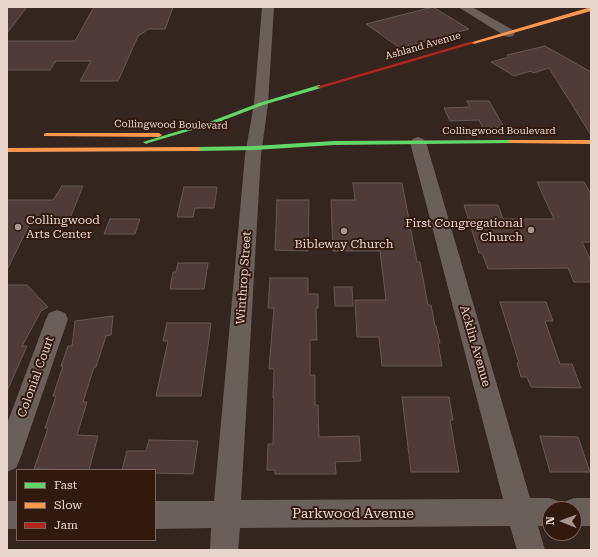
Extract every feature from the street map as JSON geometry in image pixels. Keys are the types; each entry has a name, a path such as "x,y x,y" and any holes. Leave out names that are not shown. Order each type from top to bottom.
{"street":[{"name":"Winthrop Street","path":"224,550 253,141 261,104 268,7"},
{"path":"464,7 509,33"},
{"name":"Ashland Avenue","path":"111,150 170,135 214,122 261,104 591,9"},
{"name":"Ashland Avenue","path":"215,112 261,104"},
{"path":"108,134 152,126"},
{"name":"Collingwood Boulevard","path":"38,135 108,134 201,136"},
{"name":"Collingwood Boulevard","path":"7,150 111,150 253,141 334,143 591,142"},
{"name":"Acklin Avenue","path":"418,142 531,550"},
{"name":"Colonial Court","path":"7,458 57,319"},
{"name":"Parkwood Avenue","path":"156,515 542,512"}],"building":[{"path":"7,7 27,7 7,33"},
{"path":"94,7 173,7 165,29 149,29 138,36 118,81 80,81 91,61 56,61 50,70 7,70 7,41 75,41"},
{"path":"433,7 469,29 400,48 366,24"},
{"path":"545,46 591,72 591,135 549,68 533,73 531,71 514,76 491,62 509,57 507,55"},
{"path":"467,101 489,101 504,127 483,128 479,120 450,121 444,108 470,107"},
{"name":"First Congregational Church","path":"537,182 584,182 591,194 591,242 582,242 591,261 591,282 574,282 568,268 488,269 482,253 479,253 464,205 498,205 503,219 554,219"},
{"path":"353,183 402,183 417,262 420,262 428,305 431,305 440,343 438,343 442,366 382,366 379,337 357,337 355,300 386,300 380,251 333,251 331,200 355,200"},
{"path":"62,186 83,186 68,223 30,223 7,270 7,200 53,200"},
{"path":"184,187 217,187 214,208 195,208 193,217 177,217"},
{"path":"277,200 309,200 308,251 275,250"},
{"path":"110,219 140,219 135,234 104,234"},
{"path":"178,263 208,263 204,289 170,289 173,272 176,272"},
{"path":"270,278 308,278 308,294 318,294 318,308 316,308 317,340 310,340 310,375 315,375 315,405 318,405 319,437 359,436 361,461 335,462 336,474 275,474 275,470 267,470 268,444 273,444 274,398 274,369 269,369 274,308 268,308"},
{"path":"7,285 27,285 48,307 41,311 22,346 27,346 7,391"},
{"path":"334,287 352,287 353,306 335,306"},
{"path":"500,302 546,302 553,321 545,321 560,364 572,364 581,388 531,387 527,377 521,377 517,363 519,363"},
{"path":"113,316 111,335 106,336 83,402 87,402 77,435 98,436 89,469 34,469 48,428 45,428 56,396 53,396 63,366 61,366 68,346 72,346 75,321"},
{"path":"167,323 211,323 201,396 156,396 168,341 163,341"},
{"path":"402,397 449,397 453,420 450,420 459,472 411,472"},
{"path":"540,436 578,437 590,472 550,472"},
{"path":"149,440 198,441 193,474 156,473 156,469 122,469 127,451 146,451"}],"traffic: fast":[{"path":"146,142 214,122 261,104 319,87"},
{"path":"197,149 254,148 334,143 511,142"}],"traffic: slow":[{"path":"472,43 591,9"},
{"path":"46,135 159,135"},
{"path":"511,142 591,142"},
{"path":"7,150 197,149"}],"traffic: jam":[{"path":"319,87 472,43"}],"place":[{"name":"Collingwood Arts Center","path":"18,227"},
{"name":"First Congregational Church","path":"531,230"},
{"name":"Bibleway Church","path":"344,231"}]}
